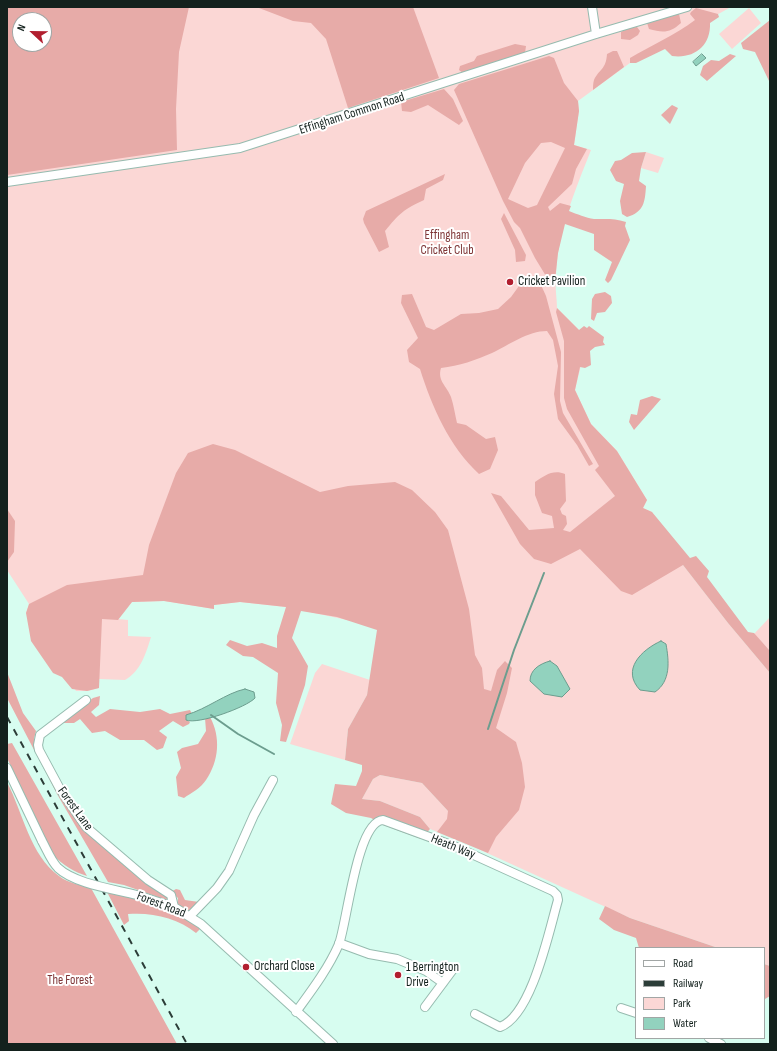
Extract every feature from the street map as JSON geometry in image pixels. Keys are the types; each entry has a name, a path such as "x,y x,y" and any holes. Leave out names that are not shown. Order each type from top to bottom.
{"street":[{"path":"592,7 596,34"},
{"name":"Effingham Common Road","path":"7,182 240,148 596,34 687,7"},
{"name":"Forest Lane","path":"86,700 40,735 38,745 39,750 60,789 86,827 148,880 171,895 174,907"},
{"name":"Forest Road","path":"7,768 42,841 57,866 64,872 86,882 137,895 174,907 190,916 247,964 296,1012 333,1044"},
{"path":"190,916 217,888 229,872 254,815 273,780"},
{"name":"Heath Way","path":"296,1012 320,979 339,943 351,884 372,826 380,820 454,846 556,893 558,900 534,984 524,1003 506,1023 500,1027 475,1014"},
{"path":"339,943 373,955 397,959 426,970 443,983"},
{"path":"425,1007 454,968"},
{"path":"621,1008 635,1013"},
{"path":"711,1039 721,1044"}],"green space":[{"name":"Effingham Cricket Club","path":"7,7 731,7 630,63 578,101 579,111 574,145 591,150 573,197 559,246 556,290 557,308 579,330 581,365 575,390 591,424 617,451 647,500 643,508 652,512 683,565 728,623 770,673 770,966 765,964 765,947 715,947 630,918 465,843 430,829 420,817 380,801 362,799 373,779 380,775 422,783 448,811 380,627 286,607 240,602 214,605 214,609 164,601 132,602 118,619 128,620 128,636 151,637 139,667 125,680 99,679 99,688 87,691 76,691 26,613 29,604 7,570"},
{"path":"7,7 189,7 179,52 176,109 177,150 7,175"},
{"path":"232,7 413,7 439,78 348,108 326,39 311,23 293,21 259,8"},
{"path":"696,8 718,14 719,17 710,23 708,38 700,49 687,55 672,56 665,49 636,63 630,63 630,58 695,20 690,14"},
{"path":"749,8 761,23 732,49 719,34"},
{"path":"679,14 681,23 673,29 658,31 649,29 647,23"},
{"path":"770,20 770,83 755,52 743,49 741,43"},
{"path":"637,27 640,31 638,35 630,40 621,39 621,32 628,28"},
{"path":"515,44 526,46 525,53 463,73 459,70 460,66 474,61 477,56"},
{"path":"617,51 624,67 593,90 594,80 604,66 607,54"},
{"path":"730,54 736,56 707,81 700,75 703,66 711,60 719,61"},
{"path":"549,56 554,58 564,83 578,101 579,111 574,145 587,149 576,169 572,184 548,207 550,211 560,203 571,206 569,211 588,218 614,219 626,222 625,226 630,240 611,280 608,283 605,280 612,262 594,250 594,234 565,224 558,253 555,281 549,281 535,258 520,228 514,222 503,201 454,90 459,84","holes":["551,142 565,148 537,205 528,208 508,199 525,163 541,143"]},
{"path":"444,89 453,99 463,121 459,125 428,105 411,112 402,111 401,102"},
{"path":"672,105 678,108 670,124 661,115"},
{"path":"646,152 664,158 658,173 641,168"},
{"path":"646,152 639,181 646,186 644,202 637,212 627,217 622,214 620,201 624,184 616,181 610,170 615,161 621,160 632,153"},
{"path":"445,174 443,180 426,189 424,200 411,206 398,216 390,225 385,231 389,247 379,252 364,223 363,219 366,211"},
{"path":"504,213 526,255 525,261 516,262 515,250 501,219"},
{"path":"536,274 546,296 561,352 560,401 563,413 593,464 589,466 577,445 558,419 554,394 558,366 553,340 547,331 533,333 480,358 441,368 441,380 451,397 457,423 466,425 486,439 495,437 498,450 490,469 479,474 468,463 450,438 436,412 420,369 409,362 407,350 418,338 401,303 402,295 412,294 426,327 434,330 461,314 479,313 498,309 511,297 519,286"},
{"path":"605,292 611,296 612,303 605,312 597,313 594,321 591,319 592,299 595,294"},
{"path":"557,308 579,330 584,326 587,328 589,326 604,337 603,342 605,345 595,347 590,351 591,365 585,368 580,367 575,390 591,424 617,451 647,500 643,508 652,512 690,558 696,556 709,571 707,577 748,632 754,633 770,651 770,673 728,623 683,565 632,595 621,591 580,549 551,564 534,559 520,544 491,493 501,496 529,530 554,528 552,516 542,513 535,495 535,482 553,473 557,472 565,474 566,501 560,509 562,514 566,516 567,524 563,530 570,532 615,496 595,470 599,466 567,409 564,398 564,341 556,312"},
{"path":"652,396 661,399 634,430 629,422 631,414 637,415 640,400"},
{"path":"213,444 235,450 320,492 348,486 395,482 412,490 435,512 448,530 469,609 475,655 482,668 484,689 491,691 497,670 505,661 512,668 507,693 496,728 516,742 522,763 525,787 519,810 496,837 488,853 437,832 447,819 448,811 422,783 380,775 373,779 362,799 380,801 420,817 430,829 421,839 383,825 371,818 346,813 331,804 335,784 356,786 362,771 362,765 345,760 348,729 367,695 377,630 337,617 301,611 292,638 308,666 305,685 286,742 280,741 282,725 276,703 278,673 253,657 243,656 226,645 230,640 247,646 262,643 277,648 277,636 286,607 240,602 214,605 214,609 164,601 132,602 118,620 102,619 99,688 87,691 72,689 62,677 53,673 31,641 26,613 29,604 67,585 143,575 149,545 176,473 188,453"},
{"path":"7,509 15,521 14,552 7,562"},
{"path":"770,617 770,651 754,634"},
{"path":"322,664 370,680 367,695 348,729 345,760 290,744 315,673"},
{"path":"7,672 23,713 36,731 34,739 39,755 80,823 168,898 169,901 124,885 108,882 57,794 7,698"},
{"path":"100,696 99,705 91,712 96,717 110,709 140,712 160,709 170,714 190,710 192,714 186,716 187,720 190,722 189,724 183,727 173,721 159,731 167,737 163,748 157,750 144,740 120,740 105,731 92,733 80,719 74,723 63,723 61,721 93,698"},
{"path":"210,717 214,725 217,741 214,765 206,780 199,788 184,798 178,796 176,777 181,768 177,752 182,748 198,744 206,731 205,718"},
{"path":"12,743 87,876 69,868 53,855 7,758 7,744"},
{"name":"The Forest","path":"7,782 28,833 41,857 59,876 74,884 91,888 177,1044 7,1044"},
{"path":"176,889 180,890 185,900 199,902 190,912 177,905 178,898 171,892"},
{"path":"107,892 132,898 167,910 201,928 196,933 181,923 164,917 146,914 128,914 129,921 124,925"},
{"path":"605,906 630,918 715,947 639,947 636,938 614,930 599,919"},
{"path":"765,964 770,966 770,996 765,999"}],"water":[{"path":"702,54 706,58 696,66 693,62"},
{"path":"661,641 666,644 668,657 668,670 664,682 655,692 640,690 632,675 636,661 647,650"},
{"path":"550,661 557,666 570,689 562,697 544,694 530,681 530,677 536,668"},
{"path":"245,689 254,692 255,698 243,706 211,718 192,721 186,720 186,715"}],"waterway":[{"path":"488,729 514,650 544,573"},
{"path":"211,715 238,734 274,754"}],"railway":[{"path":"7,717 187,1044"}],"place":[{"name":"Cricket Pavilion","path":"510,282"},
{"name":"Orchard Close","path":"246,967"},
{"name":"1 Berrington Drive","path":"398,975"}]}
